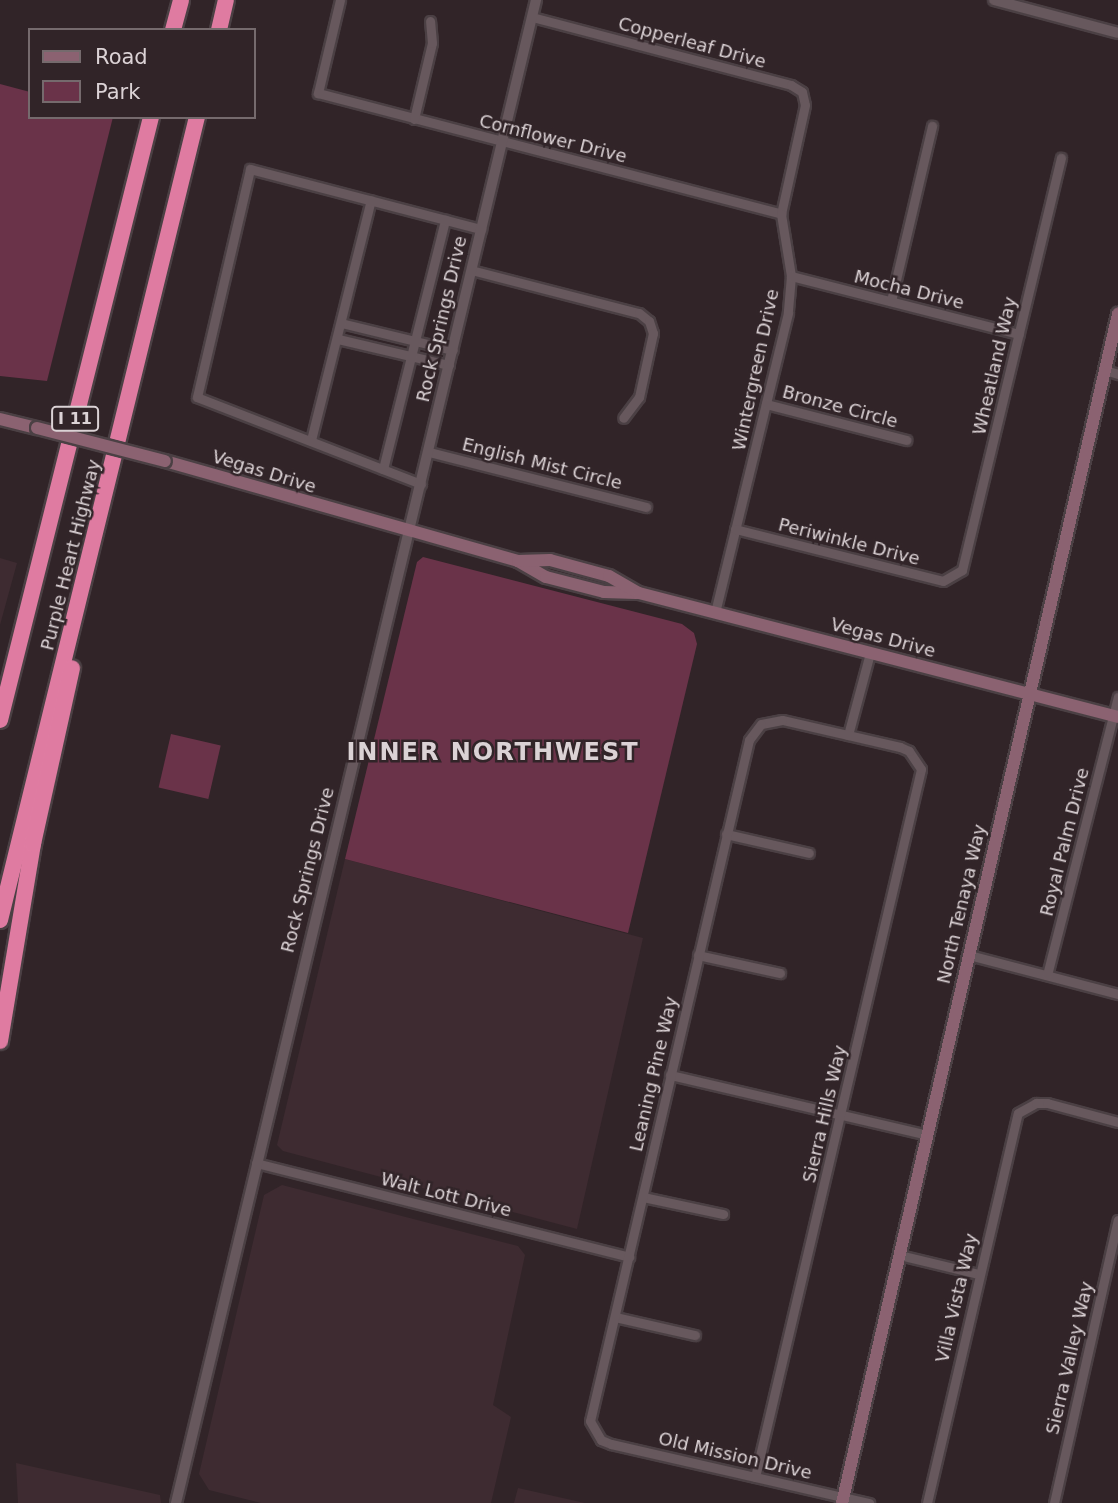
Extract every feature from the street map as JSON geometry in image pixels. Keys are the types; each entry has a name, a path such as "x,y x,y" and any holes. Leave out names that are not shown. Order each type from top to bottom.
{"highway":[{"path":"174,28 181,0"},
{"path":"219,28 226,0"},
{"name":"Purple Heart Highway","path":"0,720 150,119"},
{"name":"Purple Heart Highway","path":"0,920 197,119"},
{"path":"0,1041 92,551"}],"main road":[{"name":"North Tenaya Way","path":"843,1500 1118,314"},
{"name":"Vegas Drive","path":"0,419 165,461 409,533 518,561 550,560 609,576 639,593 1116,717"}],"street":[{"name":"Cornflower Drive","path":"340,0 317,93 781,214"},
{"name":"Rock Springs Drive","path":"176,1503 240,1246 256,1163 536,0"},
{"path":"994,0 1118,33"},
{"name":"Copperleaf Drive","path":"532,17 791,85 802,92"},
{"path":"414,119 432,43 430,21"},
{"name":"Wintergreen Drive","path":"715,612 788,313 791,276 781,214 805,105 802,92"},
{"path":"891,301 932,126"},
{"name":"Wheatland Way","path":"954,579 962,570 1060,158"},
{"path":"421,484 197,397 250,169 481,229"},
{"path":"311,440 371,200"},
{"path":"383,469 445,220"},
{"path":"471,270 639,313 649,321 653,333 639,397 623,418"},
{"name":"Mocha Drive","path":"791,276 1019,334"},
{"path":"341,323 453,350"},
{"path":"338,339 449,365"},
{"path":"1105,370 1118,374"},
{"name":"Bronze Circle","path":"766,404 906,440"},
{"name":"English Mist Circle","path":"429,452 646,507"},
{"name":"Periwinkle Drive","path":"735,529 943,582 954,579"},
{"path":"848,735 870,653"},
{"name":"Royal Palm Drive","path":"1047,975 1116,717 1118,697"},
{"name":"Leaning Pine Way","path":"596,1434 590,1410 615,1317 749,740 761,724 782,720 848,735"},
{"name":"Sierra Hills Way","path":"755,1476 920,780 917,759 900,747 848,735"},
{"path":"726,834 808,853"},
{"path":"698,955 780,973"},
{"path":"969,955 1118,994"},
{"path":"670,1075 927,1136"},
{"name":"Villa Vista Way","path":"927,1503 1013,1124 1027,1106 1046,1103 1118,1122"},
{"name":"Walt Lott Drive","path":"256,1163 629,1257"},
{"path":"643,1197 723,1214"},
{"name":"Sierra Valley Way","path":"1054,1503 1118,1220"},
{"path":"899,1255 979,1274"},
{"path":"615,1317 695,1335"},
{"name":"Old Mission Drive","path":"596,1434 611,1444 755,1476 843,1500 869,1503"}],"shaded area":[{"path":"0,558 17,563 0,625"},
{"path":"345,859 643,938 577,1229 283,1151 277,1145"},
{"path":"282,1185 518,1246 525,1255 493,1405 511,1417 491,1503 261,1503 209,1490 199,1474 264,1195"},
{"path":"16,1463 160,1495 161,1503 18,1503"},
{"path":"518,1488 585,1503 514,1503"}],"green space":[{"path":"0,84 28,91 28,119 112,119 47,381 0,376"},
{"path":"423,557 682,624 694,633 697,644 628,933 345,859 417,562"},
{"path":"171,734 221,745 208,799 159,788"}],"district":[{"name":"INNER NORTHWEST","path":"493,753"}]}
